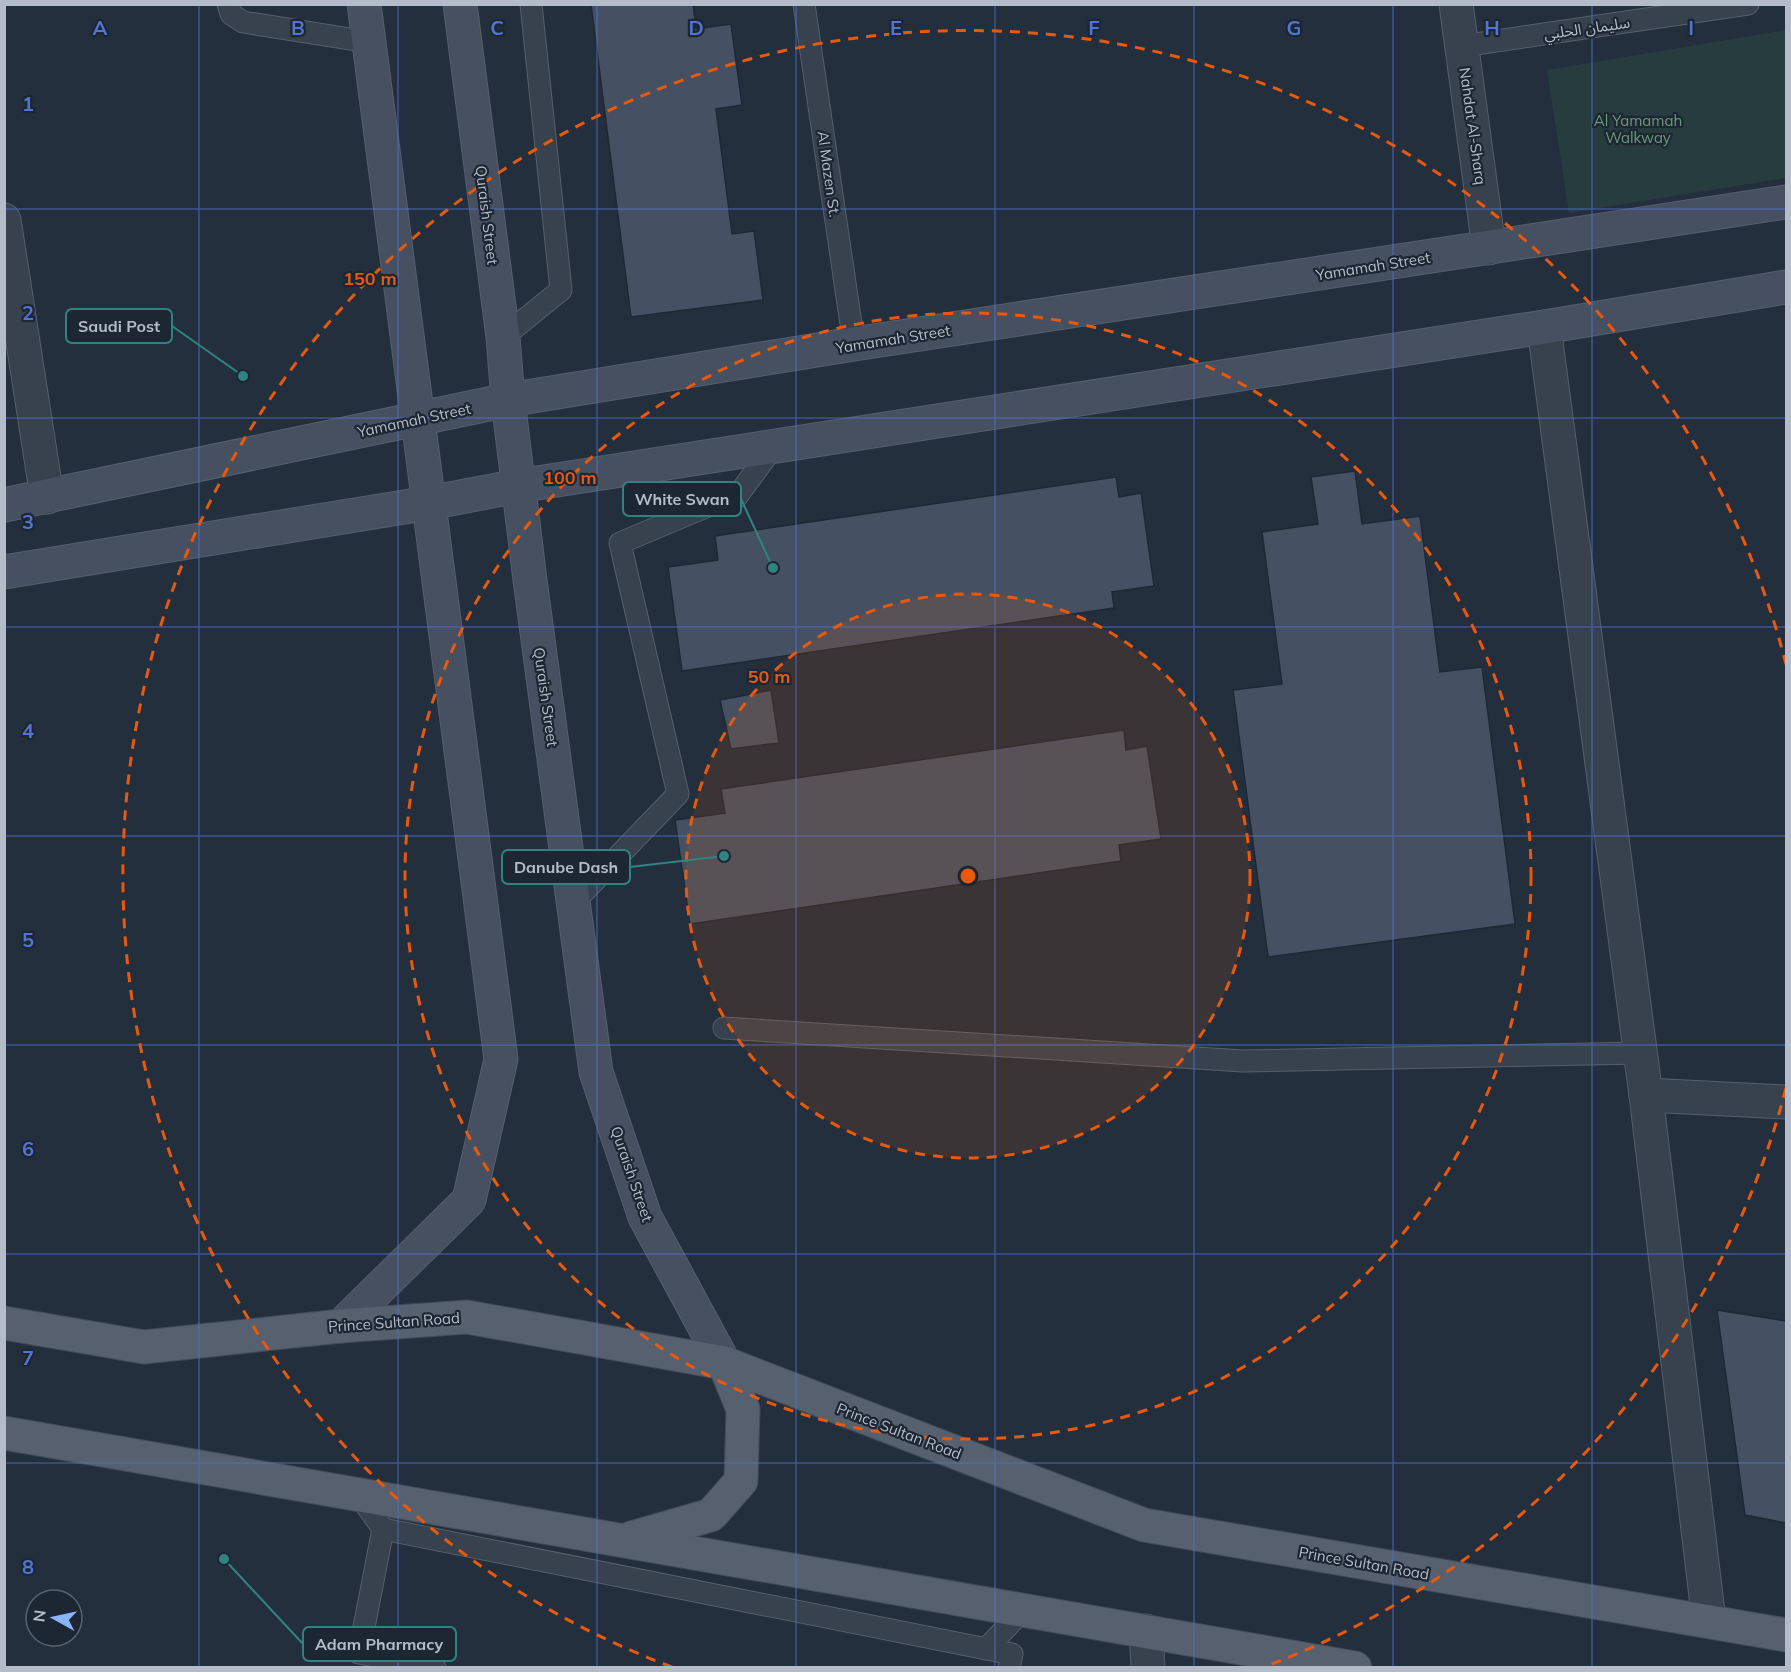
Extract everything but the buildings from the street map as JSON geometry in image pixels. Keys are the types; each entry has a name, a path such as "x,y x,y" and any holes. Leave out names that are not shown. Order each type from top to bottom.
{"main road":[{"path":"341,1326 469,1200 501,1059 364,4"},
{"name":"Quraish Street","path":"466,8 518,486 596,1072 645,1217 724,1364"},
{"name":"Yamamah Street","path":"4,505 508,400 854,344 1786,202"},
{"path":"4,572 429,503 518,486 1544,327 1786,287"},
{"name":"Prince Sultan Road","path":"4,1323 144,1347 341,1326 467,1317 724,1364 1144,1525 1786,1635"},
{"path":"623,1541 711,1515 741,1481 743,1408 724,1364"},
{"path":"4,1433 1146,1631 1273,1660 1355,1668"}],"street":[{"name":"Nahdat Al-Sharq","path":"1456,4 1489,248"},
{"path":"4,220 47,497"},
{"path":"1544,327 1646,1095 1709,1622"},
{"path":"1646,1095 1786,1102"},
{"path":"1146,1631 1148,1668"}],"lane":[{"path":"228,4 231,14 243,22 369,42"},
{"path":"503,337 561,290 531,4"},
{"name":"Al Mazen St.","path":"804,4 854,344"},
{"name":"سليمان الحلبي","path":"1462,46 1748,4"},
{"path":"574,902 678,794 620,543 708,506 735,499 774,446"},
{"path":"724,1028 1243,1061 1640,1053"},
{"path":"359,1495 384,1529 1012,1654 1009,1668"},
{"path":"384,1529 359,1653 435,1668"},
{"path":"986,1649 1023,1610"}],"green space":[{"name":"Al Yamamah Walkway","path":"1786,30 1786,178 1569,213 1547,70"}],"place":[{"name":"Saudi Post","path":"243,376"},
{"name":"White Swan","path":"773,568"},
{"name":"Danube Dash","path":"724,856"},
{"name":"Adam Pharmacy","path":"224,1559"}]}
